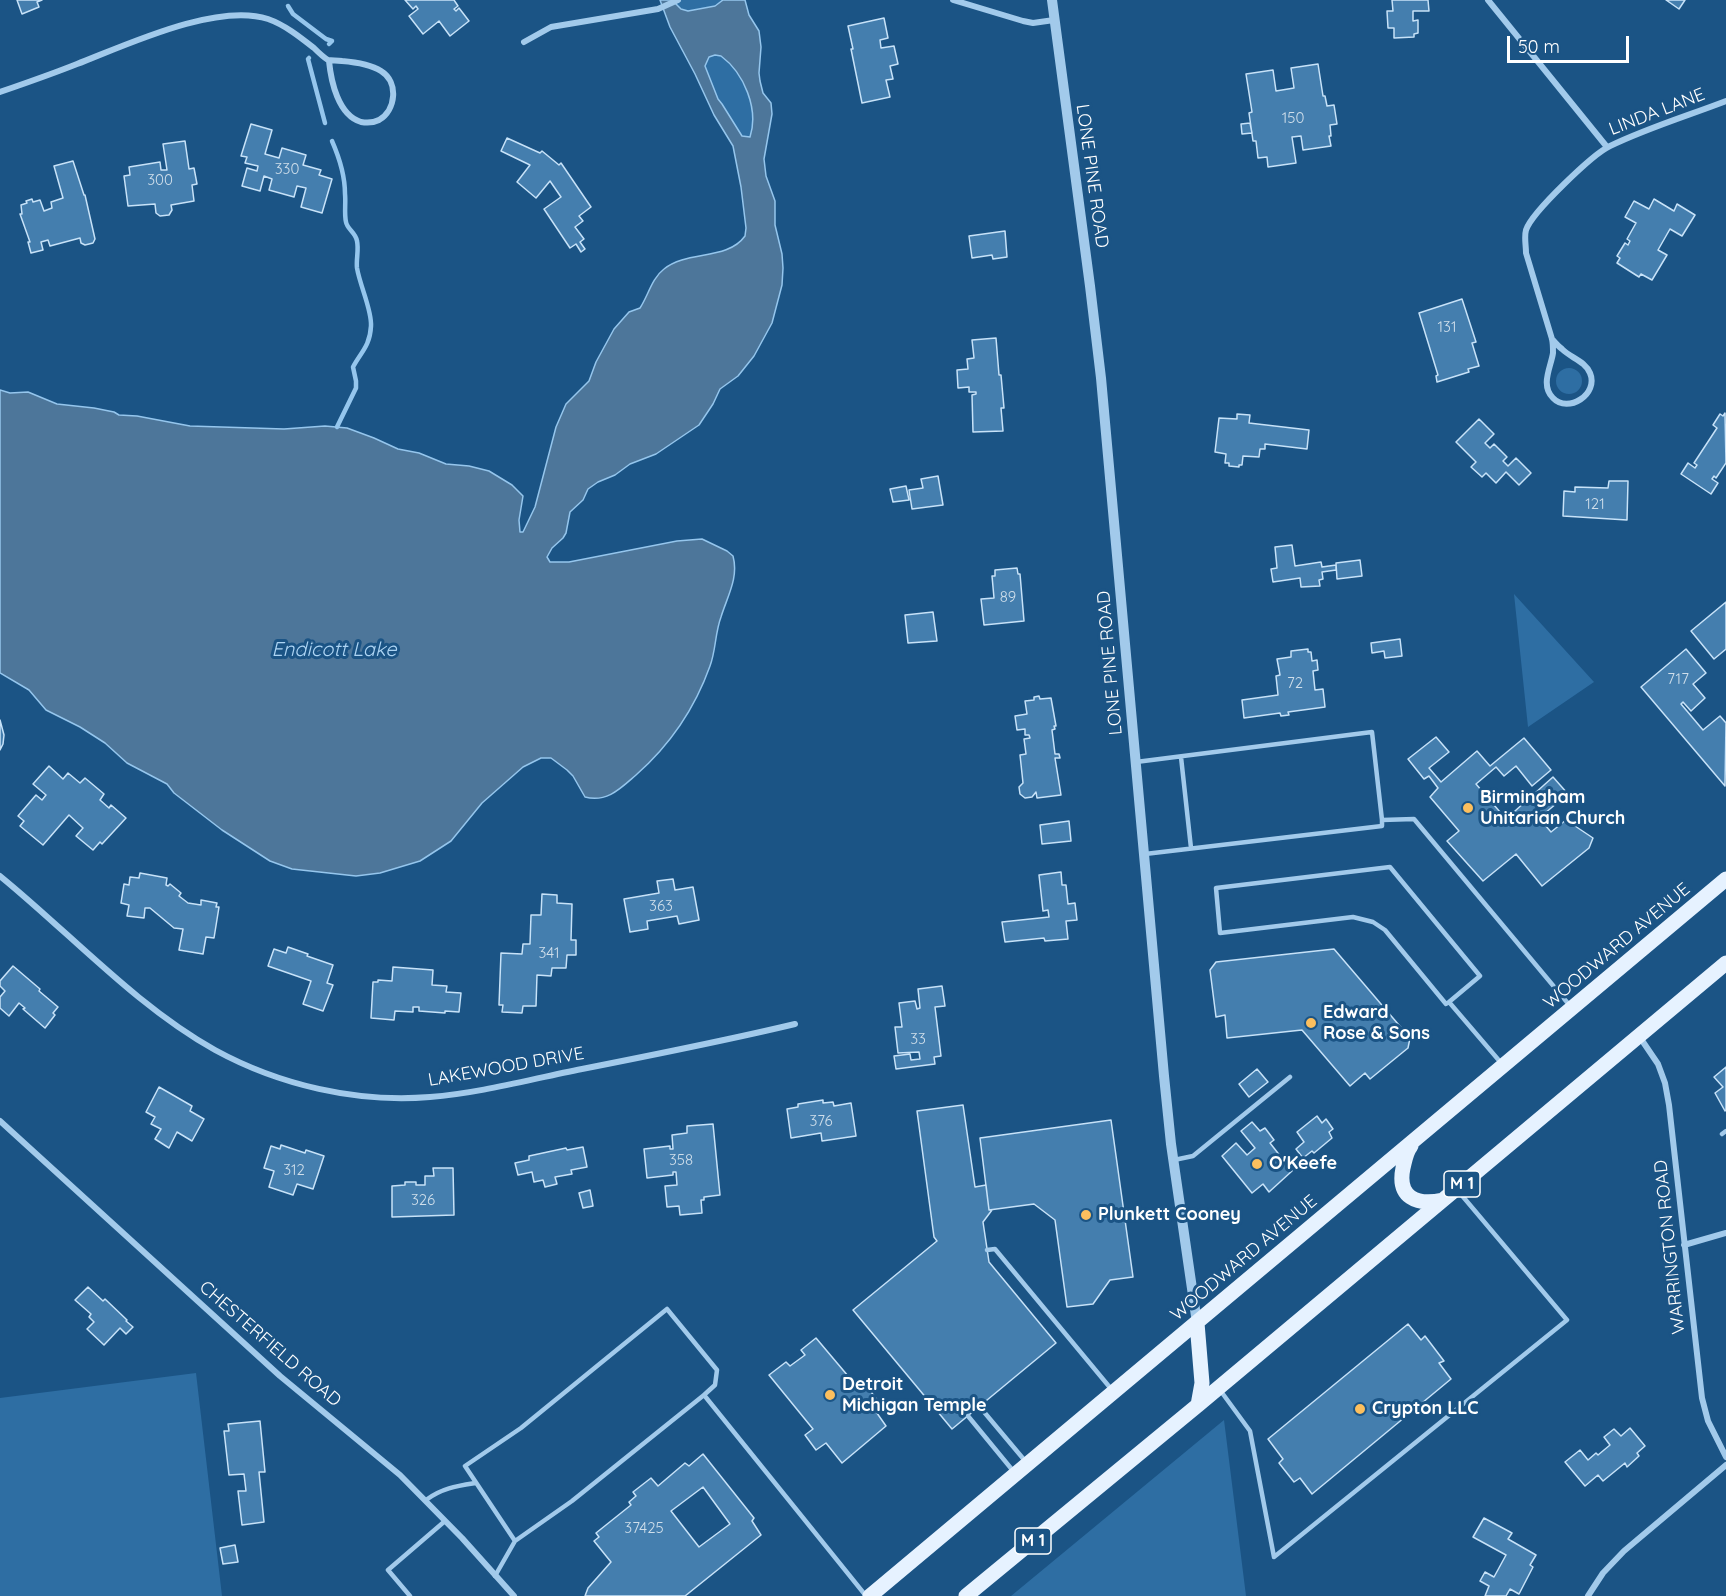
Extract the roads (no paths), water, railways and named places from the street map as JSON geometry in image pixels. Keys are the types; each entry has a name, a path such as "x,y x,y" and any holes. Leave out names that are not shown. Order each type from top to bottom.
{"main road":[{"name":"WOODWARD AVENUE","path":"868,1596 1726,879"},
{"name":"M 1","path":"966,1596 1219,1388 1726,963"},
{"path":"1417,1139 1408,1150 1403,1165 1401,1183 1404,1190 1408,1196 1421,1202 1444,1200"},
{"path":"1197,1323 1202,1383 1198,1405"}],"street":[{"path":"524,42 551,27 658,9 678,0"},
{"path":"953,0 1033,23 1054,20"},
{"name":"LONE PINE ROAD","path":"1052,0 1098,355 1164,1076 1197,1323"},
{"name":"LINDA LANE","path":"1488,0 1607,147 1726,101"},
{"path":"0,92 164,31 202,20 251,15 271,20 290,30 329,60 352,62 381,71 389,78 394,93 384,116 372,123 364,123 349,114 337,96 329,60"},
{"path":"1552,339 1561,349 1584,364 1589,370 1592,386 1576,402 1559,403 1552,398 1548,390 1546,379 1553,353 1552,339 1526,252 1525,239 1531,220 1539,208 1607,147"},
{"name":"LAKEWOOD DRIVE","path":"0,876 170,1022 248,1066 332,1092 404,1098 462,1093 724,1041 795,1024"},
{"name":"WARRINGTON ROAD","path":"1639,1035 1658,1064 1665,1083 1673,1132 1702,1398 1708,1421 1726,1457"},
{"name":"CHESTERFIELD ROAD","path":"0,1121 280,1376 400,1475 514,1596"},
{"path":"1684,1245 1726,1233"},
{"path":"1588,1596 1604,1573 1624,1551 1726,1465"}],"lane":[{"path":"1136,762 1372,732 1382,820 1382,826 1145,854"},
{"path":"1181,757 1191,848"},
{"path":"1382,820 1414,819 1573,1009"},
{"path":"1390,867 1480,976 1449,1002 1446,1004 1385,930 1373,922 1353,917 1220,933 1216,888 1390,867"},
{"path":"1449,1002 1503,1066"},
{"path":"1174,1160 1193,1156 1290,1077"},
{"path":"1219,1388 1250,1431 1274,1557 1567,1320 1456,1189"},
{"path":"987,1250 995,1249 1114,1392"},
{"path":"495,1576 514,1541 572,1501 715,1385 717,1370 667,1309 521,1428 465,1466 514,1541"},
{"path":"704,1395 868,1596"},
{"path":"979,1406 1022,1469"},
{"path":"968,1416 1022,1469"},
{"path":"426,1500 452,1486 476,1483"},
{"path":"410,1596 388,1569 445,1521"}],"water":[{"name":"Endicott Lake","path":"660,0 672,0 681,9 688,11 715,6 723,0 745,0 749,15 759,31 760,81 763,93 771,103 772,114 764,159 766,176 775,201 775,225 783,268 782,285 772,323 754,356 738,376 720,389 699,425 656,454 630,464 588,489 583,500 570,512 563,538 552,548 547,557 550,562 569,562 677,541 702,539 733,556 732,587 719,623 712,660 704,682 680,725 648,763 613,793 593,798 585,797 567,770 551,758 541,758 523,767 482,803 451,841 420,861 380,873 356,876 292,869 270,861 222,830 174,793 167,784 127,763 105,743 80,727 46,710 29,690 0,673 0,390 10,393 28,392 57,404 94,408 119,415 190,426 284,429 325,426 347,428 398,449 419,453 446,464 489,471 512,485 523,496 519,520 520,532 523,532 535,507 556,427 566,404 589,381 596,362 614,329 629,312 640,308 653,282 664,269 684,259 728,249 745,236 741,187 733,146 714,115 670,27","holes":["721,56 736,72 748,92 752,115 750,137 742,136 718,99 705,66 709,57"]}],"waterway":[{"path":"288,6 293,14 332,41 329,44"},
{"path":"309,58 325,123"},
{"path":"332,141 344,181 346,222 357,241 357,268 370,313 371,326 367,344 353,367 356,388 337,427"}],"place":[{"name":"Birmingham Unitarian Church","path":"1468,808"},
{"name":"Edward Rose & Sons","path":"1311,1023"},
{"name":"O'Keefe","path":"1257,1164"},
{"name":"Plunkett Cooney","path":"1086,1215"},
{"name":"Detroit Michigan Temple","path":"830,1395"},
{"name":"Crypton LLC","path":"1360,1409"}]}
